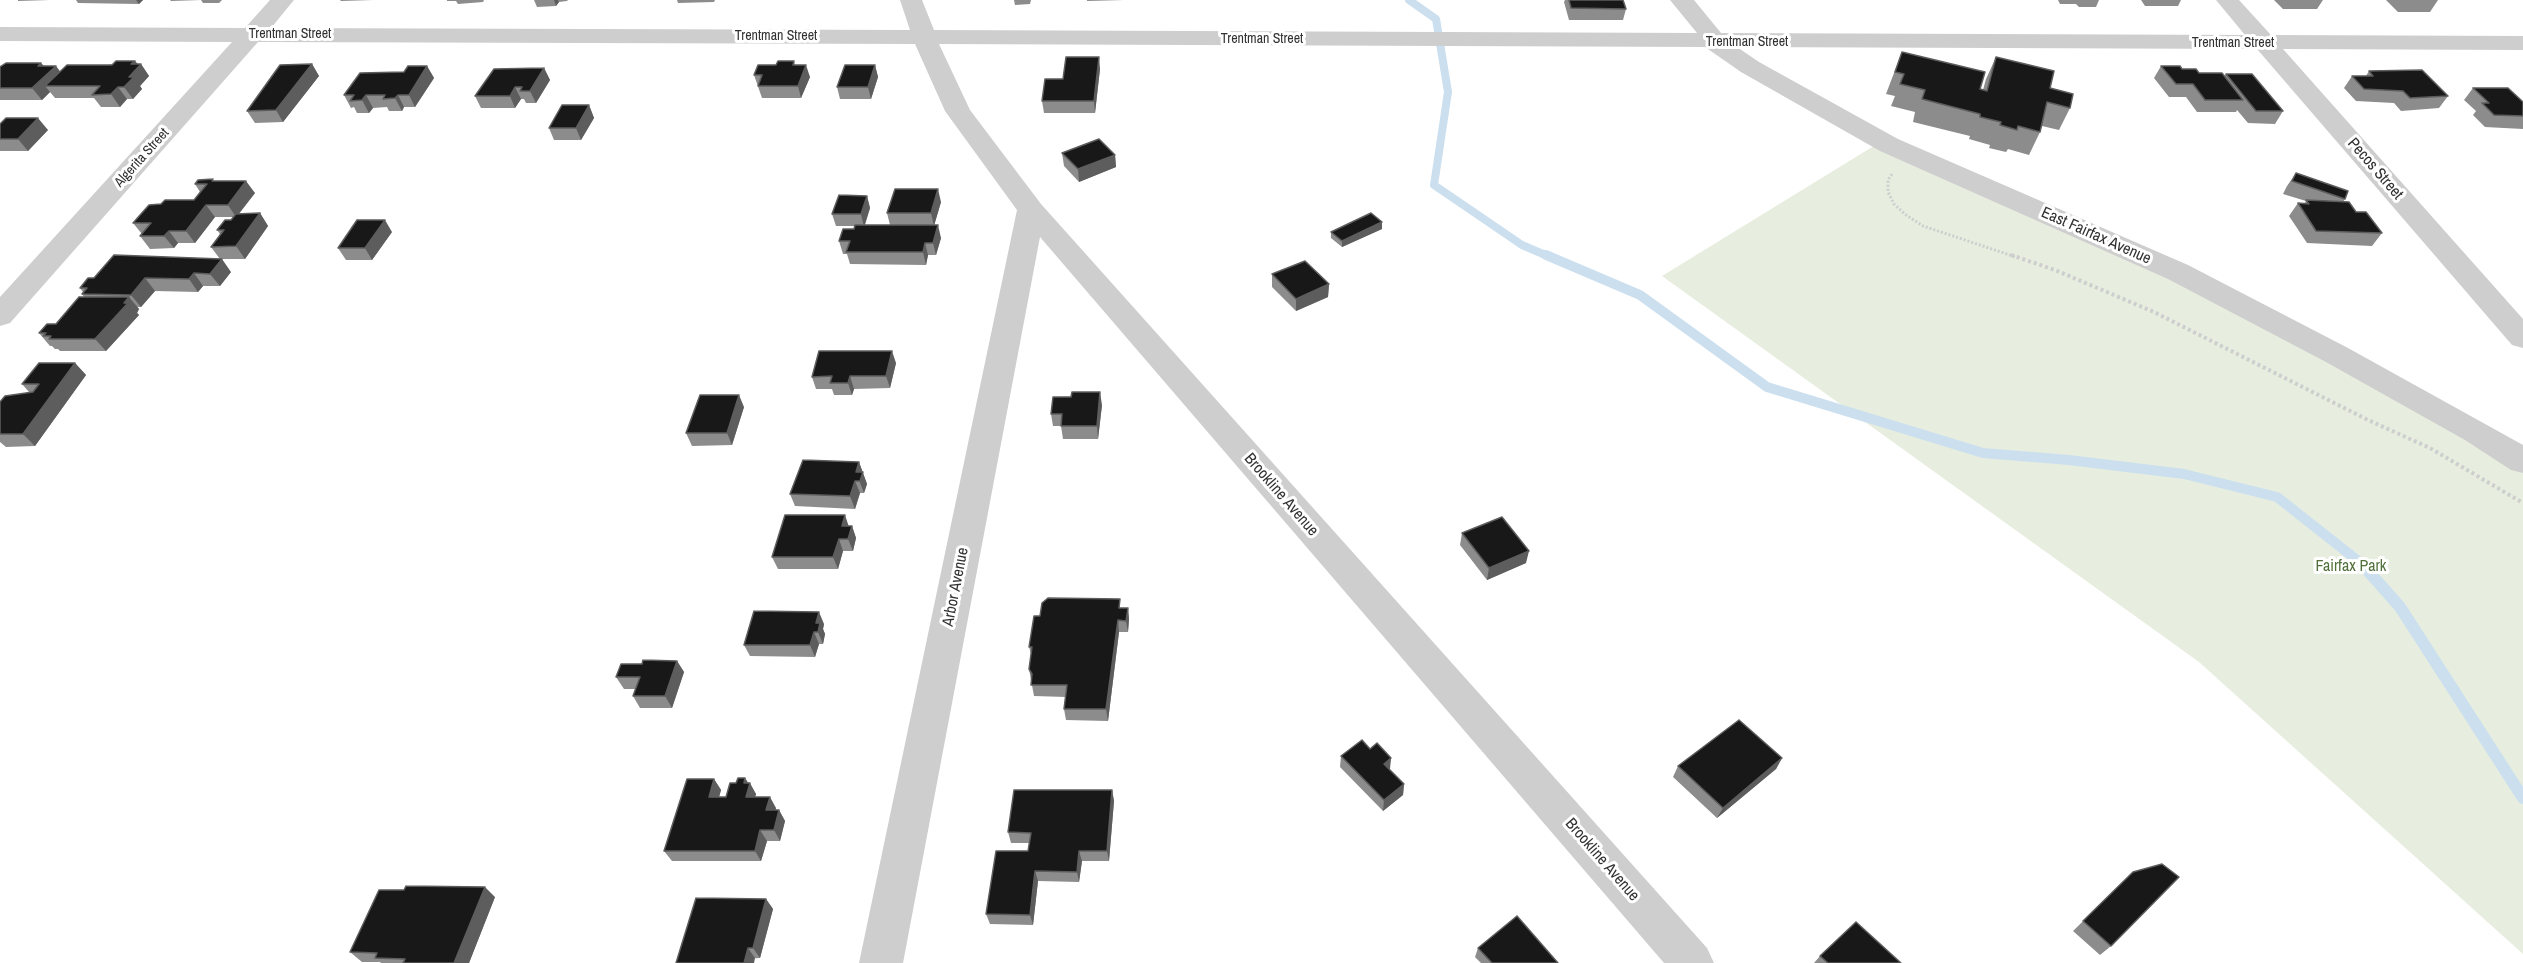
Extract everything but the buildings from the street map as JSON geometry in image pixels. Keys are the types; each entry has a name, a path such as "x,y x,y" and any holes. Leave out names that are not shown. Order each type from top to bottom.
{"street":[{"name":"Algerita Street","path":"0,316 283,0"},
{"name":"Brookline Avenue","path":"911,0 958,111 1030,210 1692,963"},
{"name":"East Fairfax Avenue","path":"1681,0 1708,30 1713,42 1760,73 1889,145 2178,272 2337,355 2476,432 2523,461"},
{"name":"Pecos Street","path":"2227,0 2523,338"},
{"name":"Trentman Street","path":"0,34 2523,44"},
{"name":"Arbor Avenue","path":"881,963 1030,210"}],"path":[{"path":"1914,156 1894,171 1888,180 1888,192 1894,204 1923,226 2055,270 2154,312 2367,420 2430,448 2523,503"}],"green space":[{"name":"Fairfax Park","path":"1877,144 2239,305 2523,473 2523,954 2199,662 1662,276"}],"waterway":[{"path":"1409,0 1436,19 1448,92 1434,185 1522,245 1550,257"},
{"path":"1546,255 1640,295 1767,387 1983,453 2069,460 2184,474 2277,497 2362,564 2370,573"},
{"path":"2369,572 2400,607 2523,798"}]}
